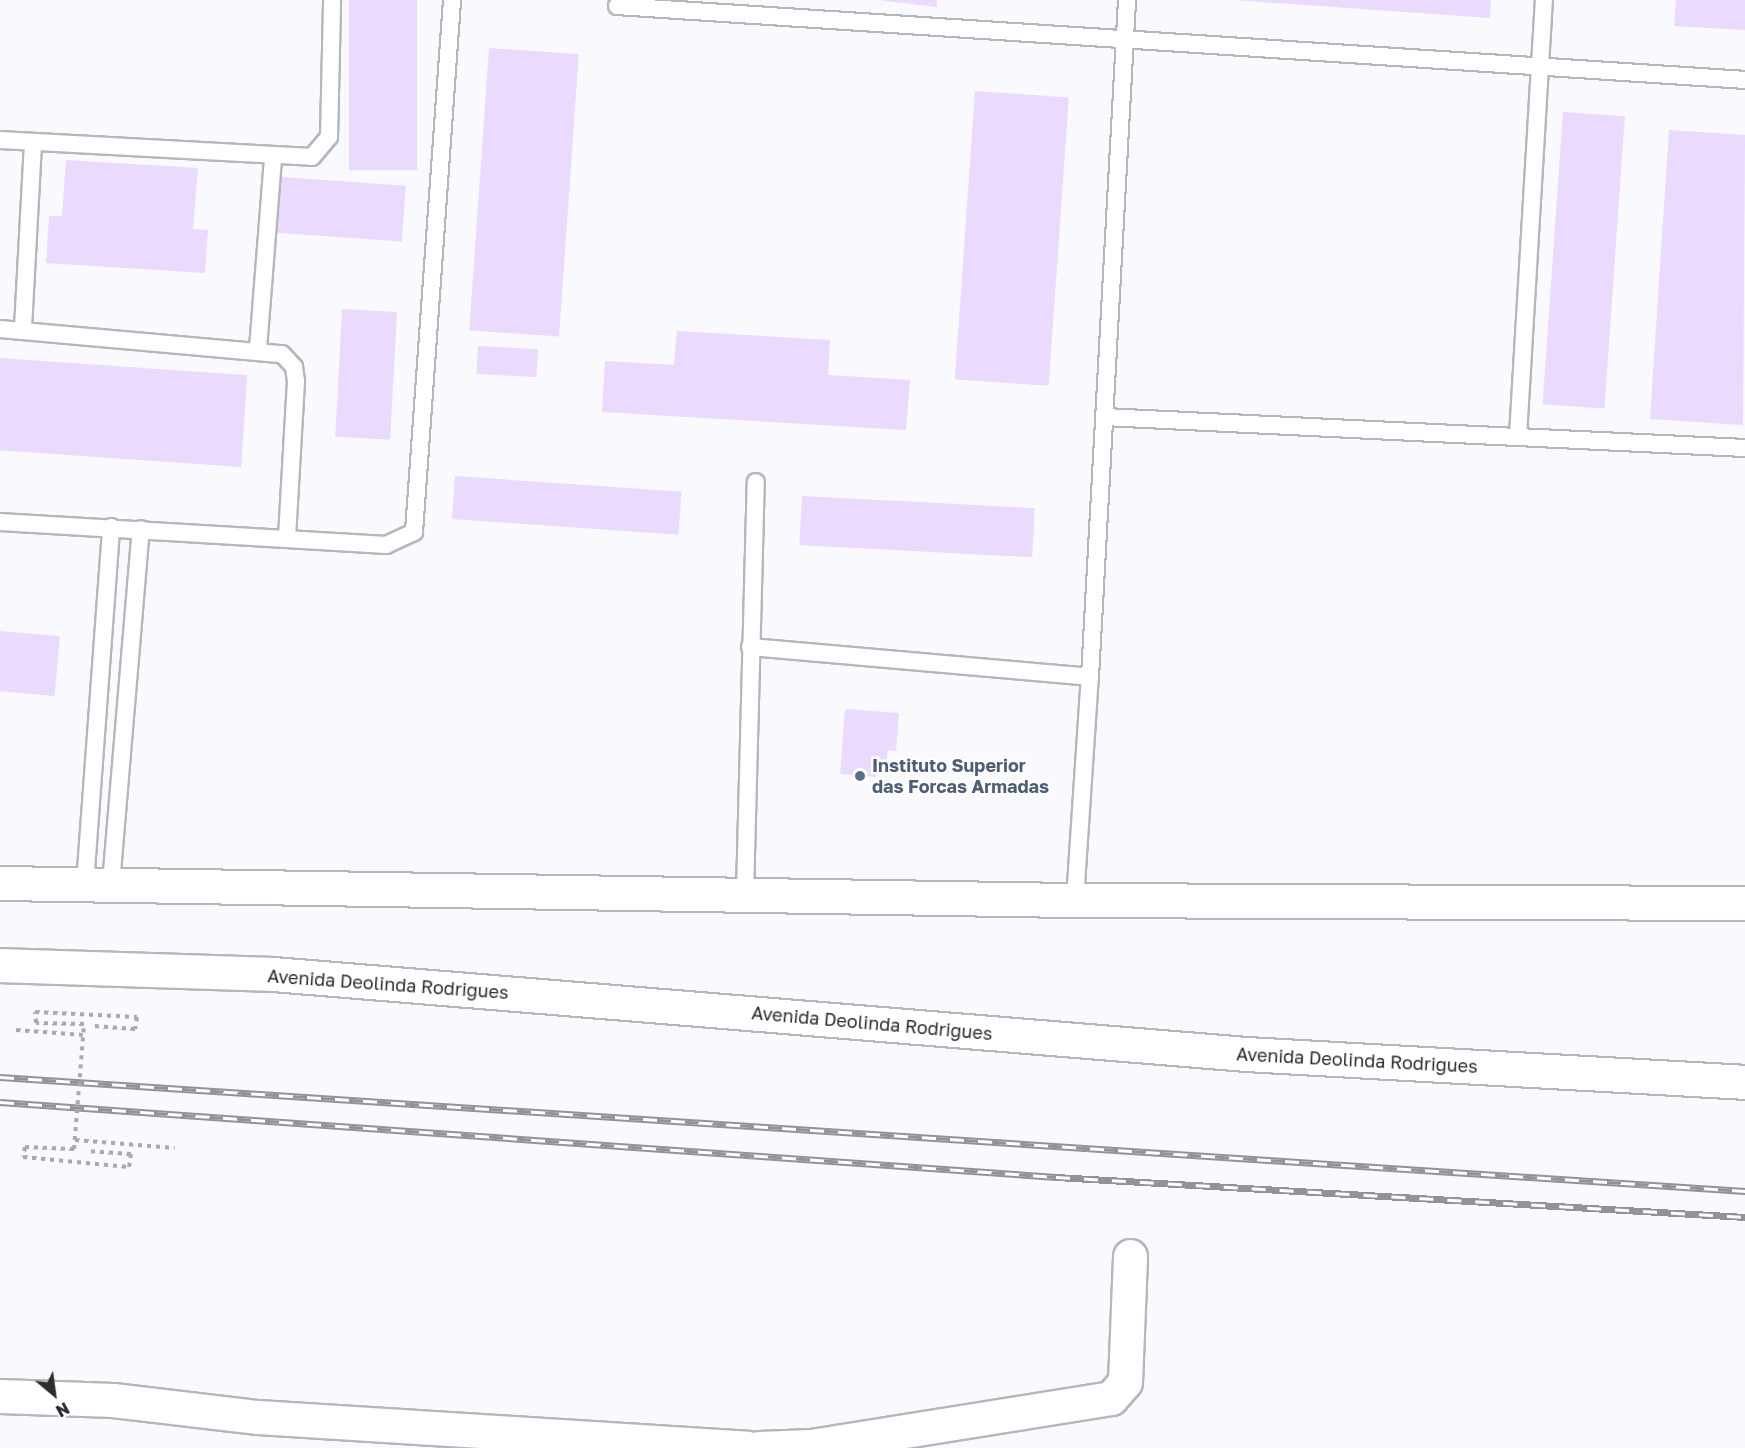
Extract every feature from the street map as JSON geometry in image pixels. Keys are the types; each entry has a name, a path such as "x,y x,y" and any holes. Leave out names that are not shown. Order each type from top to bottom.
{"main road":[{"path":"0,883 745,892 1075,900 1745,903"},
{"name":"Avenida Deolinda Rodrigues","path":"0,965 273,974 1246,1054 1741,1080"},
{"path":"759,1448 811,1446 1111,1398 1125,1382 1130,1256"},
{"path":"0,1396 113,1400 270,1418 747,1448"}],"lane":[{"path":"0,140 273,158 312,158 329,137 332,0"},
{"path":"0,522 288,537 386,545 414,532 452,0"},
{"path":"1075,900 1090,677 1127,0"},
{"path":"1518,436 1545,0"},
{"path":"617,6 1124,35 1745,80"},
{"path":"23,328 33,142"},
{"path":"258,349 273,158"},
{"path":"0,329 23,328 258,349 282,354 294,367 288,537"},
{"path":"1104,417 1745,448"},
{"path":"745,892 756,482"},
{"path":"98,884 111,527"},
{"path":"98,884 141,529"},
{"path":"750,647 1090,677"}],"path":[{"path":"87,1151 131,1154 129,1167 23,1157 25,1147 74,1149 75,1140 84,1024 36,1023 35,1012 137,1017 135,1029 94,1026"},
{"path":"16,1030 83,1035"},
{"path":"75,1140 175,1148"}],"building":[{"path":"349,0 417,0 417,170 349,170"},
{"path":"878,0 937,0 937,7"},
{"path":"1234,0 1491,0 1490,18"},
{"path":"1676,0 1745,0 1745,30 1674,26"},
{"path":"489,48 579,54 559,337 469,330"},
{"path":"975,91 1069,98 1049,386 955,379"},
{"path":"1563,112 1625,116 1604,409 1543,404"},
{"path":"1669,130 1745,135 1743,425 1650,419"},
{"path":"66,160 198,168 193,229 208,230 205,273 46,263 49,216 62,216"},
{"path":"281,177 406,186 402,242 277,233"},
{"path":"342,309 397,312 390,440 335,437"},
{"path":"677,331 830,340 828,375 910,380 906,430 602,412 605,361 674,365"},
{"path":"478,346 538,349 536,377 477,374"},
{"path":"0,358 247,375 241,467 0,450"},
{"path":"455,476 681,492 678,535 452,519"},
{"path":"802,496 1035,508 1032,557 799,545"},
{"path":"0,631 60,636 55,696 0,691"},
{"path":"845,709 899,713 896,751 888,750 886,767 876,766 876,777 840,774"}],"railway":[{"path":"0,1077 1745,1191"},
{"path":"0,1102 1056,1177 1745,1217"}],"place":[{"name":"Instituto Superior das Forcas Armadas","path":"860,776"}]}
